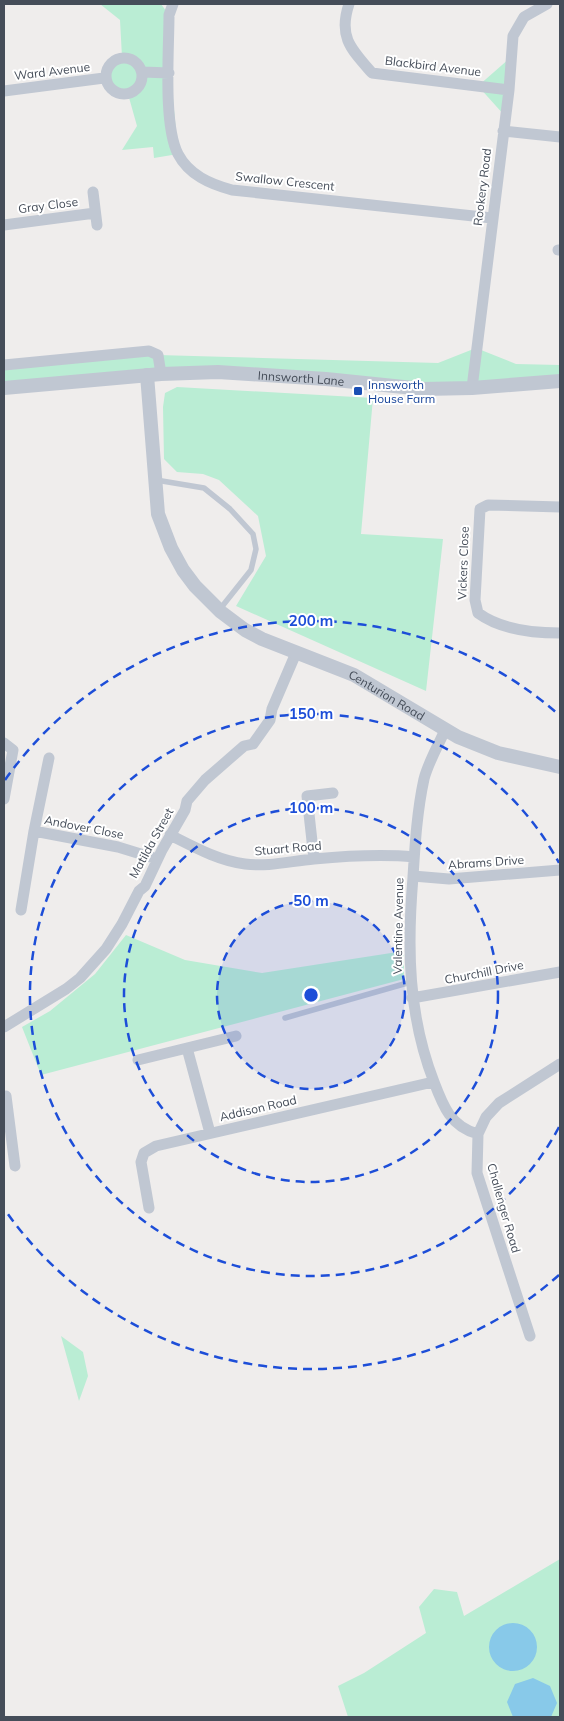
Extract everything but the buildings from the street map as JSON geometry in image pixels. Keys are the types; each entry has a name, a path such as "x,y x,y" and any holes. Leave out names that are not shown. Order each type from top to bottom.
{"street":[{"name":"Swallow Crescent","path":"172,4 169,15 170,124 178,154 198,176 214,185 232,190 492,218"},
{"name":"Blackbird Avenue","path":"348,4 344,18 349,46 372,73 508,90"},
{"name":"Rookery Road","path":"472,388 513,36 524,17 547,4"},
{"name":"Ward Avenue","path":"122,57 136,61 143,72 141,85 128,94 113,91 104,78 110,63 122,57"},
{"path":"143,72 169,73"},
{"name":"Ward Avenue","path":"4,91 104,78"},
{"path":"503,131 560,136"},
{"name":"Gray Close","path":"4,225 96,219 93,192"},
{"path":"4,365 149,351 158,355 154,374"},
{"name":"Innsworth Lane","path":"4,388 154,374 266,374 423,389 472,388 560,381"},
{"name":"Centurion Road","path":"154,374 154,480 158,514 171,548 195,586 245,630 296,653 354,675 445,730 498,753 560,767"},
{"name":"Vickers Close","path":"560,507 488,505 480,509 475,600 478,613 500,623 532,632 560,633"},
{"name":"Matilda Street","path":"4,1028 66,989 94,964 122,924 139,892 145,886 157,859 185,810 187,801 197,789 244,746 252,744 270,720 272,709 296,653"},
{"name":"Valentine Avenue","path":"445,730 425,778 414,857 410,911 412,998 418,1034 443,1107 452,1120 468,1132 478,1134"},
{"path":"4,743 13,750 4,799"},
{"name":"Andover Close","path":"21,910 34,831 49,758"},
{"path":"314,859 307,796 333,793"},
{"name":"Andover Close","path":"34,831 118,847 157,859"},
{"name":"Stuart Road","path":"170,835 200,850 243,864 262,866 314,859 384,855 414,857"},
{"name":"Abrams Drive","path":"413,876 449,879 560,870"},
{"name":"Churchill Drive","path":"412,998 560,972"},
{"path":"138,1060 236,1036"},
{"path":"187,1048 210,1133"},
{"name":"Challenger Road","path":"530,1336 478,1173 478,1134 486,1117 499,1103 560,1064"},
{"name":"Addison Road","path":"149,1208 141,1162 144,1153 156,1146 434,1082"},
{"path":"6,1096 7,1128 15,1166"}],"lane":[{"path":"154,480 204,488 230,509 253,534 256,549 251,570 219,609"},
{"path":"284,1018 411,982"}],"green space":[{"path":"100,4 161,4 169,15 170,65 178,154 154,158 153,147 122,150 137,126 128,94 113,91 104,78 110,63 122,57 120,20"},
{"path":"511,57 505,116 478,86"},
{"path":"476,348 516,364 560,365 560,381 472,388 266,374 4,383 4,365 158,355 438,363"},
{"path":"177,387 373,398 361,534 443,539 426,691 236,606 266,556 258,516 219,480 203,474 177,472 164,459 163,407 165,393"},
{"path":"126,935 185,960 262,973 404,951 404,979 41,1075 22,1027 50,1011 95,974"},
{"path":"61,1336 83,1352 88,1376 79,1401"},
{"path":"560,1559 560,1717 348,1717 338,1686 364,1673 426,1633 419,1607 434,1589 457,1592 464,1616"}],"water":[{"path":"513,1623 522,1625 530,1630 535,1638 537,1647 535,1656 530,1664 522,1669 513,1671 504,1669 496,1664 491,1656 489,1647 491,1638 496,1630 504,1625"},
{"path":"533,1678 550,1686 557,1703 551,1717 513,1717 507,1702 515,1684"}],"place":[{"name":"Innsworth House Farm","path":"358,391"}]}
